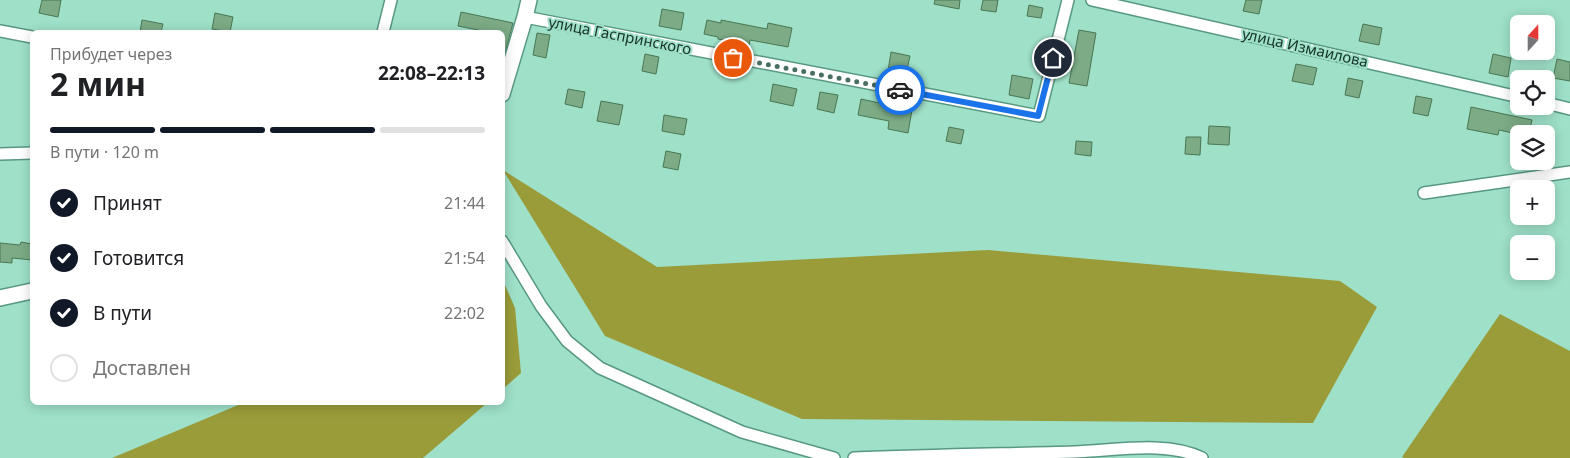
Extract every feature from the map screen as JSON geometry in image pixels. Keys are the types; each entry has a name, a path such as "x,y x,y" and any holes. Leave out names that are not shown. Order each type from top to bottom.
{"main road":[{"path":"505,84 526,17 529,0"},
{"path":"0,298 30,291"}],"street":[{"path":"384,30 391,0"},
{"name":"улица Гаспринского","path":"526,17 1038,116 1068,0"},
{"name":"улица Измаилова","path":"1092,0 1510,95"},
{"path":"0,31 30,37"},
{"path":"1555,105 1570,109"},
{"path":"0,154 30,153"},
{"path":"1424,193 1570,172"},
{"path":"505,246 540,306 567,341 600,368 742,432 834,458"},
{"path":"854,458 1156,448 1194,454 1202,458"}],"shaded area":[{"path":"505,171 657,267 988,250 1340,281 1377,307 1313,423 802,419 605,336"},
{"path":"505,285 515,308 521,373 505,387"},
{"path":"1500,314 1570,351 1570,458 1402,457"},
{"path":"238,405 485,405 423,458 112,458"}],"building":[{"path":"42,0 61,0 58,17 39,13"},
{"path":"935,0 960,0 959,9 934,4"},
{"path":"983,0 998,0 996,12 981,10"},
{"path":"1246,0 1262,0 1259,14 1243,11"},
{"path":"1029,5 1043,8 1041,18 1027,16"},
{"path":"662,9 684,13 681,30 659,26"},
{"path":"461,12 513,23 505,53 505,30 478,30 458,26"},
{"path":"215,13 233,17 230,30 212,29"},
{"path":"142,20 163,24 162,30 140,30"},
{"path":"707,20 721,23 721,20 767,29 768,23 792,28 788,47 750,40 749,45 718,39 718,37 704,34"},
{"path":"1363,24 1382,28 1379,45 1359,41"},
{"path":"1079,30 1096,33 1087,86 1069,83"},
{"path":"537,33 550,35 546,58 533,55"},
{"path":"891,52 910,56 906,74 888,71"},
{"path":"645,54 659,57 656,74 642,71"},
{"path":"1493,54 1510,58 1508,77 1489,73"},
{"path":"1557,59 1570,62 1570,81 1555,78"},
{"path":"1296,64 1317,68 1313,85 1292,81"},
{"path":"1012,75 1033,79 1029,99 1009,95"},
{"path":"1348,78 1363,81 1359,98 1345,95"},
{"path":"773,84 797,89 793,106 770,101"},
{"path":"568,89 585,92 582,108 565,104"},
{"path":"820,92 838,95 834,113 817,109"},
{"path":"1416,96 1432,99 1428,116 1413,113"},
{"path":"861,99 912,110 908,133 888,129 889,121 858,115"},
{"path":"601,101 623,105 619,125 597,121"},
{"path":"1471,107 1532,120 1531,125 1510,125 1510,132 1499,130 1498,135 1467,129"},
{"path":"664,115 687,119 684,135 662,131"},
{"path":"1209,126 1230,127 1229,145 1208,144"},
{"path":"949,127 964,130 961,144 946,141"},
{"path":"1186,137 1201,137 1200,155 1185,154"},
{"path":"1076,141 1092,142 1091,156 1075,154"},
{"path":"666,151 681,154 678,170 663,167"},
{"path":"21,242 30,244 30,260 12,258 12,263 0,262 0,243 20,245"}],"way so far":[{"path":"733,58 900,90"}],"route":[{"path":"900,90 1038,116 1053,58"}]}
